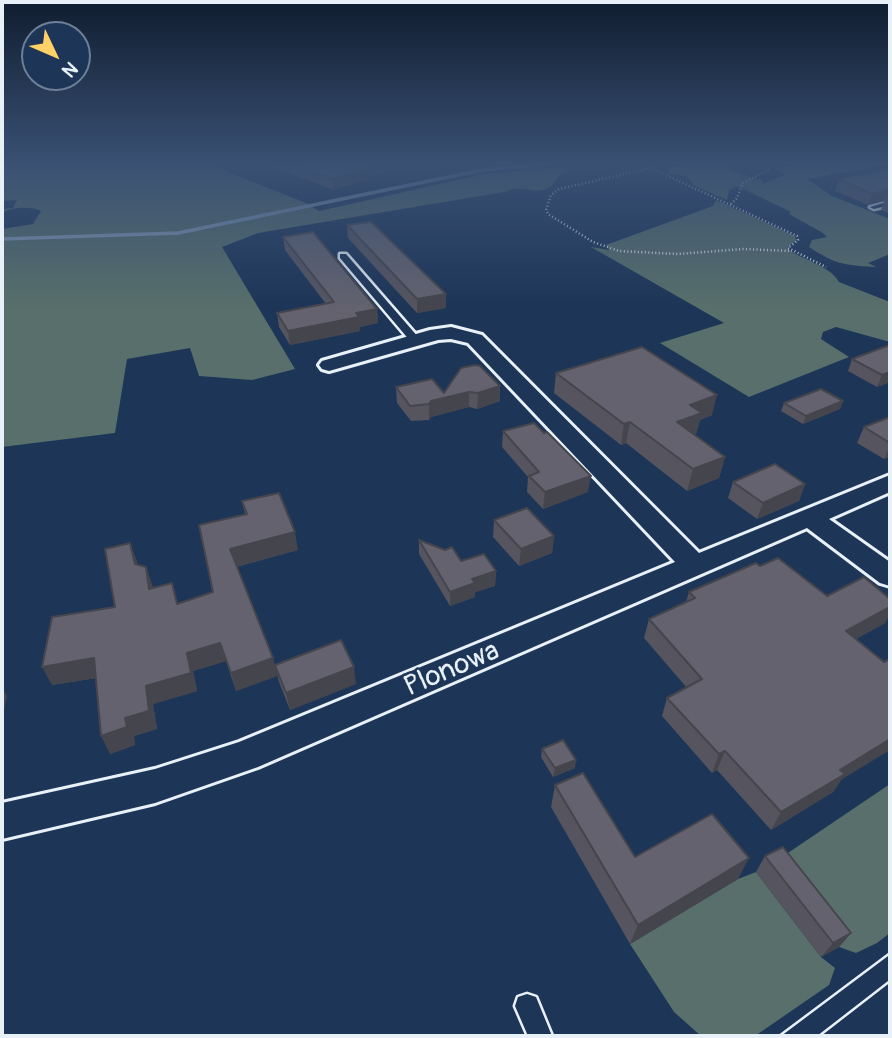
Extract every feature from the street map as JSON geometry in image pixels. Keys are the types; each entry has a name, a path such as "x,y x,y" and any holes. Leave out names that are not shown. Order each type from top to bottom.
{"street":[{"path":"329,365 415,340 451,333 475,339 696,567"},
{"name":"Plonowa","path":"2,821 155,786 245,757 890,483"},
{"path":"810,518 890,576"}],"lane":[{"path":"343,256 415,340"},
{"path":"527,1006 540,1036"}],"path":[{"path":"550,212 593,242 619,251 678,254 743,249 792,251 826,267"},
{"path":"748,212 797,236 798,240 788,248 792,251"}],"green space":[{"path":"40,212 381,212 258,233 222,247 295,369 252,380 199,376 190,348 127,359 115,433 2,447 2,229 33,224"},
{"path":"695,212 743,212 795,236 796,240 787,248 829,271 839,282 890,302 890,342 836,327 823,332 821,339 849,357 749,397 660,343 724,323 591,247 609,250 606,245"},
{"path":"873,212 890,219 890,254 868,263 876,267 834,261 809,247 812,240 827,237 789,214"},
{"path":"890,784 890,933 856,953 839,947 773,863"},
{"path":"756,872 821,957 835,968 829,985 755,1036 701,1036 674,1012 630,944 738,879"}],"building":[{"path":"371,222 446,294 417,299 347,225"},
{"path":"313,232 377,309 356,313 359,317 288,331 277,313 334,302 283,237"},
{"path":"890,345 890,372 882,375 852,359"},
{"path":"642,347 717,395 690,405 702,413 677,422 725,457 693,469 630,422 624,424 556,373"},
{"path":"480,366 500,386 478,393 469,392 431,401 429,404 410,406 396,387 432,379 444,393 461,368"},
{"path":"821,389 843,401 806,416 784,403"},
{"path":"890,417 890,443 864,427"},
{"path":"534,423 544,433 547,432 591,476 545,492 529,476 539,472 503,431"},
{"path":"775,464 805,484 763,503 733,482"},
{"path":"279,493 295,532 230,549 273,658 231,673 220,643 187,653 191,673 146,686 149,711 125,718 127,727 101,736 94,658 42,667 52,617 115,607 105,549 130,543 135,564 146,567 149,589 172,583 177,604 213,592 199,525 247,514 242,501"},
{"path":"527,508 554,536 521,549 494,520"},
{"path":"419,540 445,550 452,547 461,561 484,554 496,571 472,579 475,583 450,592"},
{"path":"778,558 827,596 864,577 890,599 890,607 846,631 884,662 890,659 890,739 840,770 845,774 781,812 725,751 719,754 667,698 702,679 649,619 695,598 689,592 756,563 760,566"},
{"path":"341,640 354,667 286,693 275,665"},
{"path":"563,740 576,760 555,768 542,749"},
{"path":"583,773 635,857 712,814 749,858 638,925 555,785"},
{"path":"783,847 851,933 833,943 765,856"}],"waterway":[{"path":"2,239 178,233 277,212"}],"tram line":[{"path":"779,1036 890,953"},
{"path":"819,1036 890,981"}]}
